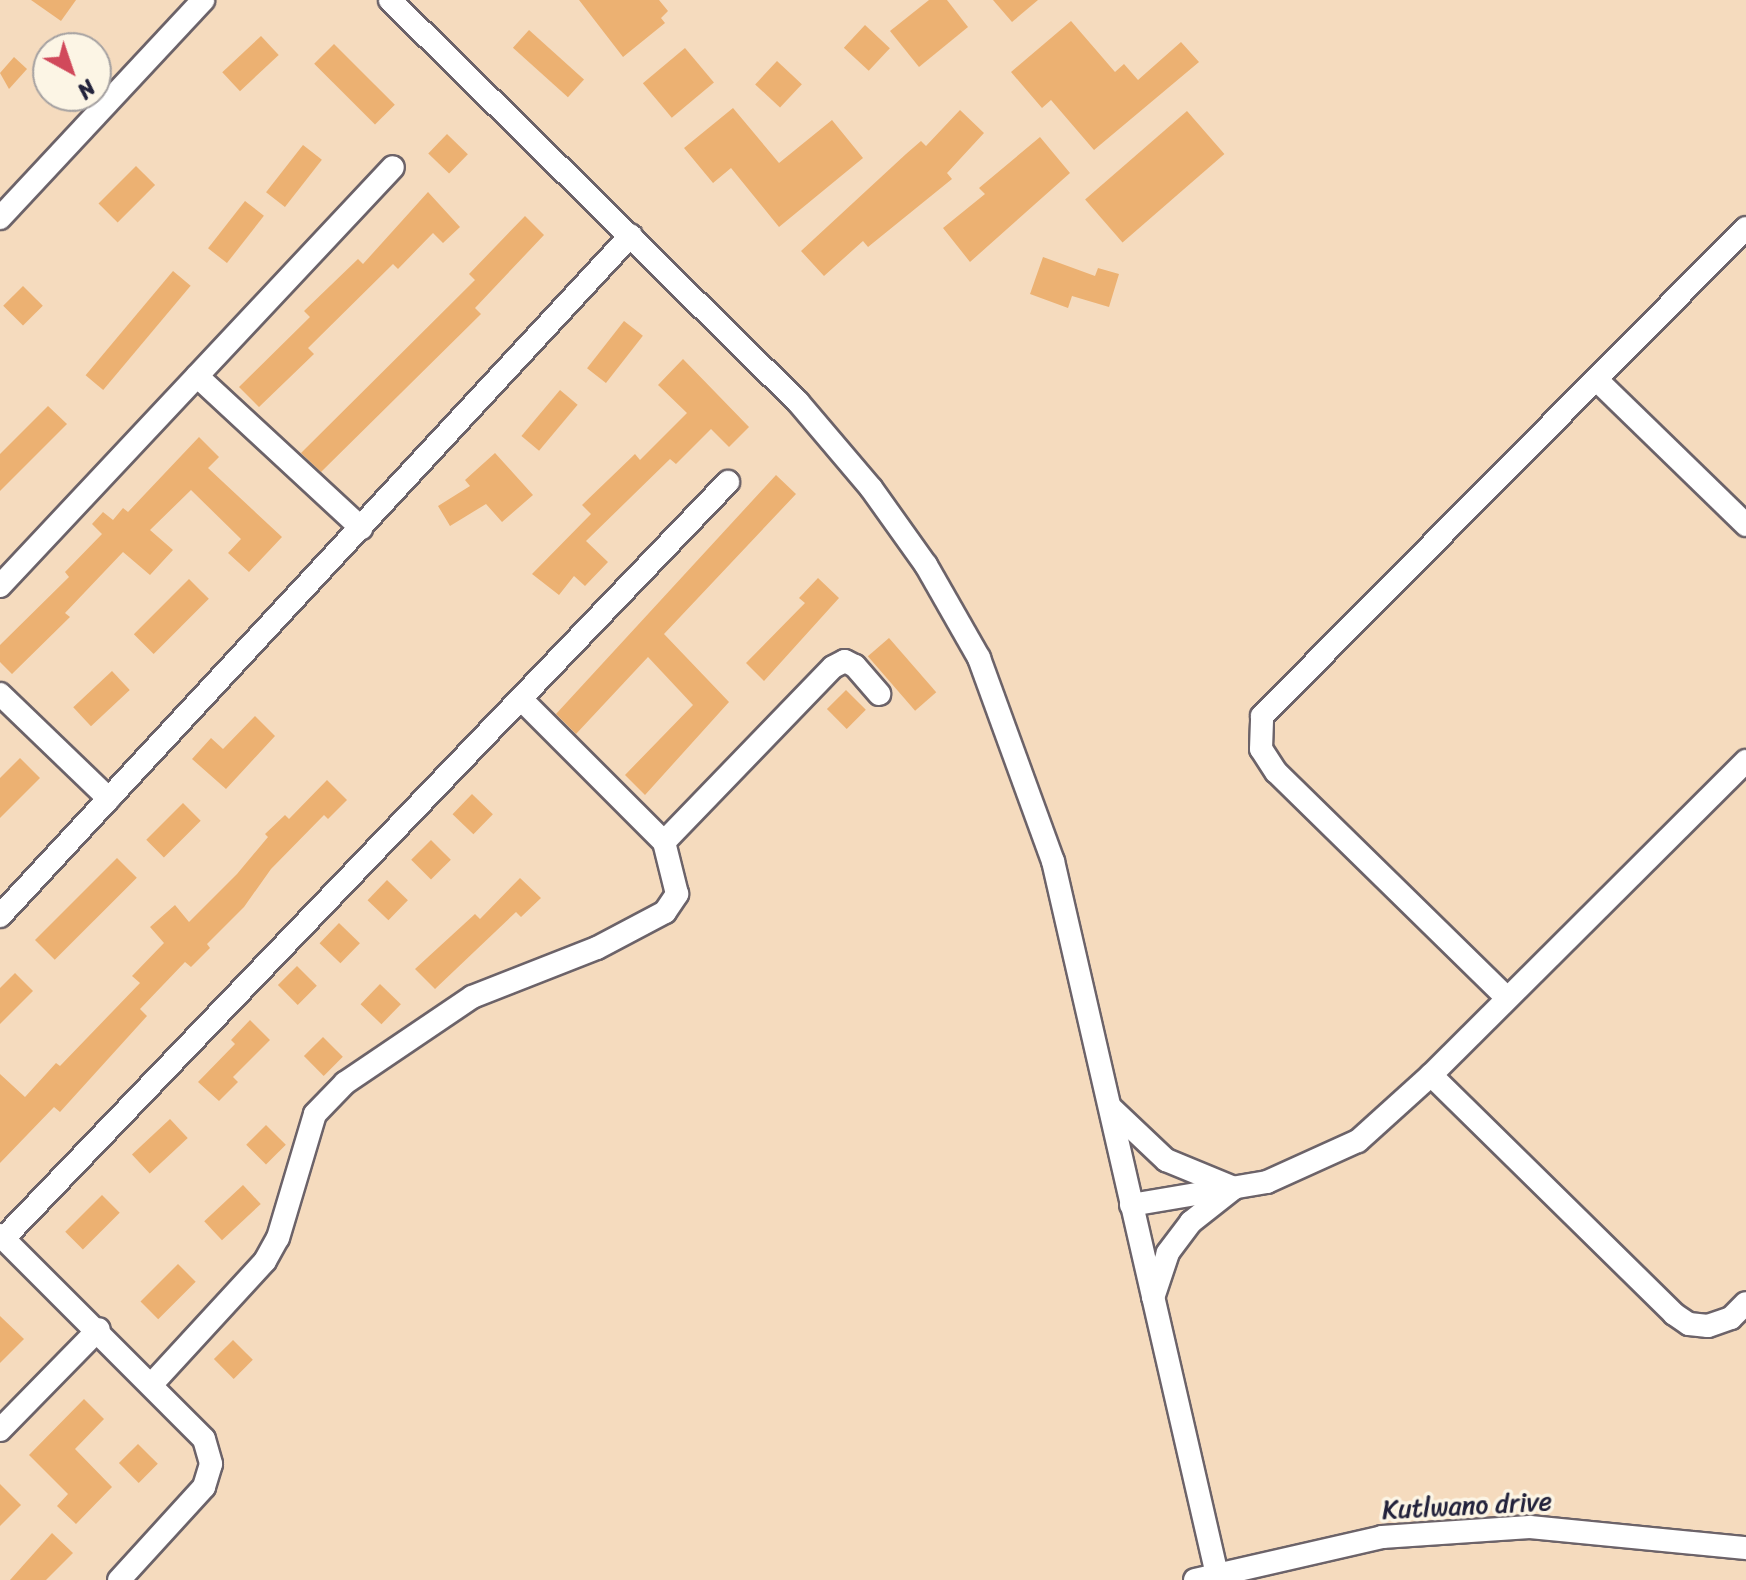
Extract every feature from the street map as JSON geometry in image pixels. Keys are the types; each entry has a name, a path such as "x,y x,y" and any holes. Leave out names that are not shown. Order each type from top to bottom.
{"street":[{"path":"0,218 203,0"},
{"path":"390,0 798,402 871,488 926,565 979,658 1053,861 1153,1299 1206,1578"},
{"path":"0,586 393,167"},
{"path":"1507,998 1276,772 1261,749 1258,732 1262,716 1746,228"},
{"path":"0,916 631,235"},
{"path":"197,376 361,528"},
{"path":"1597,380 1746,525"},
{"path":"119,1580 204,1487 211,1464 204,1439 99,1329 2,1237 522,700 728,482"},
{"path":"664,842 833,667 845,661 855,666 879,694"},
{"path":"0,694 109,799"},
{"path":"151,1385 265,1261 278,1238 315,1114 345,1083 472,997 597,948 665,912 677,894 664,842 522,700"},
{"path":"1131,1205 1267,1182 1358,1141 1431,1075 1746,761"},
{"path":"1431,1075 1674,1314 1689,1324 1708,1326 1731,1318 1746,1303"},
{"path":"1109,1105 1166,1160 1234,1188"},
{"path":"1153,1299 1175,1243 1191,1222 1234,1188"},
{"path":"0,1430 99,1329"},
{"name":"Kutlwano drive","path":"1206,1578 1382,1537 1530,1527 1746,1548"}],"building":[{"path":"31,0 76,0 61,21"},
{"path":"579,0 659,0 668,11 661,18 665,23 623,57"},
{"path":"929,0 947,0 968,27 919,67 890,31"},
{"path":"993,0 1038,0 1012,22"},
{"path":"1071,21 1115,72 1124,64 1138,80 1181,42 1199,62 1094,150 1051,100 1042,108 1011,72"},
{"path":"865,25 890,48 869,71 844,48"},
{"path":"529,30 584,80 568,97 513,48"},
{"path":"261,36 279,55 240,91 222,72"},
{"path":"334,44 395,105 375,125 314,64"},
{"path":"685,48 714,82 672,118 643,83"},
{"path":"14,57 27,69 9,89 0,73"},
{"path":"777,61 802,84 780,108 755,84"},
{"path":"733,108 779,163 832,120 863,158 779,227 731,168 713,183 684,148"},
{"path":"960,110 984,133 947,173 952,179 868,247 863,241 824,276 801,251 921,141 926,146"},
{"path":"1187,111 1224,154 1123,243 1085,200"},
{"path":"447,134 468,154 449,174 428,153"},
{"path":"1040,137 1070,173 970,262 943,228 985,194 979,188"},
{"path":"303,145 322,160 285,207 266,192"},
{"path":"136,166 155,185 118,223 99,203"},
{"path":"428,192 460,227 443,243 433,233 398,269 393,264 308,348 314,354 259,407 239,387 310,317 304,311 358,259 363,264"},
{"path":"245,201 264,216 227,263 208,248"},
{"path":"525,216 544,235 475,308 481,314 321,472 301,453 475,280 469,274"},
{"path":"1043,257 1095,276 1098,268 1119,274 1109,307 1072,296 1068,308 1030,294"},
{"path":"173,271 191,286 103,390 86,375"},
{"path":"23,286 43,306 23,326 3,306"},
{"path":"624,321 643,336 606,383 587,368"},
{"path":"683,359 749,427 729,447 711,429 676,464 670,459 586,541 608,562 585,586 574,576 559,595 532,574 591,514 582,505 635,454 640,460 687,413 658,385"},
{"path":"560,390 578,405 539,451 521,436"},
{"path":"48,406 67,424 0,491 0,454"},
{"path":"199,437 219,457 208,468 282,537 249,572 228,553 241,539 191,490 150,530 173,550 150,575 123,552 65,613 70,617 12,674 0,662 0,645 69,577 65,572 102,534 92,524 103,512 113,520 123,508 128,512"},
{"path":"495,453 533,495 502,522 486,504 450,526 438,506 470,486 465,480"},
{"path":"776,475 796,494 664,634 729,702 645,795 625,775 693,705 648,657 576,734 556,714"},
{"path":"818,578 839,598 764,681 746,663 805,603 799,598"},
{"path":"189,579 209,599 154,654 134,634"},
{"path":"889,638 936,692 915,711 868,656"},
{"path":"112,671 130,690 91,726 73,707"},
{"path":"846,690 866,710 847,729 827,709"},
{"path":"255,716 275,736 226,789 192,759 211,738 223,749"},
{"path":"20,758 40,778 0,818 0,778"},
{"path":"327,780 347,800 328,819 324,815 271,869 244,907 207,944 210,948 191,967 185,962 140,1009 147,1016 60,1112 54,1107 0,1163 0,1074 25,1097 56,1063 60,1066 140,983 132,976 164,943 150,927 175,905 189,922 237,874 268,837 265,834 285,815 289,819"},
{"path":"472,794 493,814 473,834 453,814"},
{"path":"183,803 201,821 164,857 146,840"},
{"path":"431,840 451,860 431,880 411,860"},
{"path":"117,858 137,878 55,960 35,940"},
{"path":"520,878 541,898 521,917 516,912 435,989 415,969 475,914 480,919"},
{"path":"387,880 408,900 388,920 368,900"},
{"path":"339,923 360,943 340,963 320,943"},
{"path":"297,966 317,986 298,1005 278,985"},
{"path":"15,973 33,991 0,1024 0,988"},
{"path":"380,984 401,1004 381,1024 361,1004"},
{"path":"250,1020 270,1040 233,1077 238,1082 219,1101 198,1082 235,1044 231,1040"},
{"path":"323,1037 343,1057 324,1076 304,1056"},
{"path":"170,1119 188,1138 150,1173 132,1154"},
{"path":"266,1125 286,1145 266,1165 246,1145"},
{"path":"243,1185 261,1204 222,1240 204,1221"},
{"path":"102,1195 120,1213 83,1249 65,1232"},
{"path":"178,1264 196,1282 158,1319 141,1301"},
{"path":"0,1316 24,1339 0,1363"},
{"path":"233,1340 253,1360 234,1379 214,1359"},
{"path":"84,1399 104,1419 75,1449 112,1487 76,1524 57,1506 68,1494 29,1455"},
{"path":"138,1444 158,1464 139,1483 119,1463"},
{"path":"0,1484 21,1505 0,1526"},
{"path":"52,1533 73,1553 46,1580 10,1580"}]}
